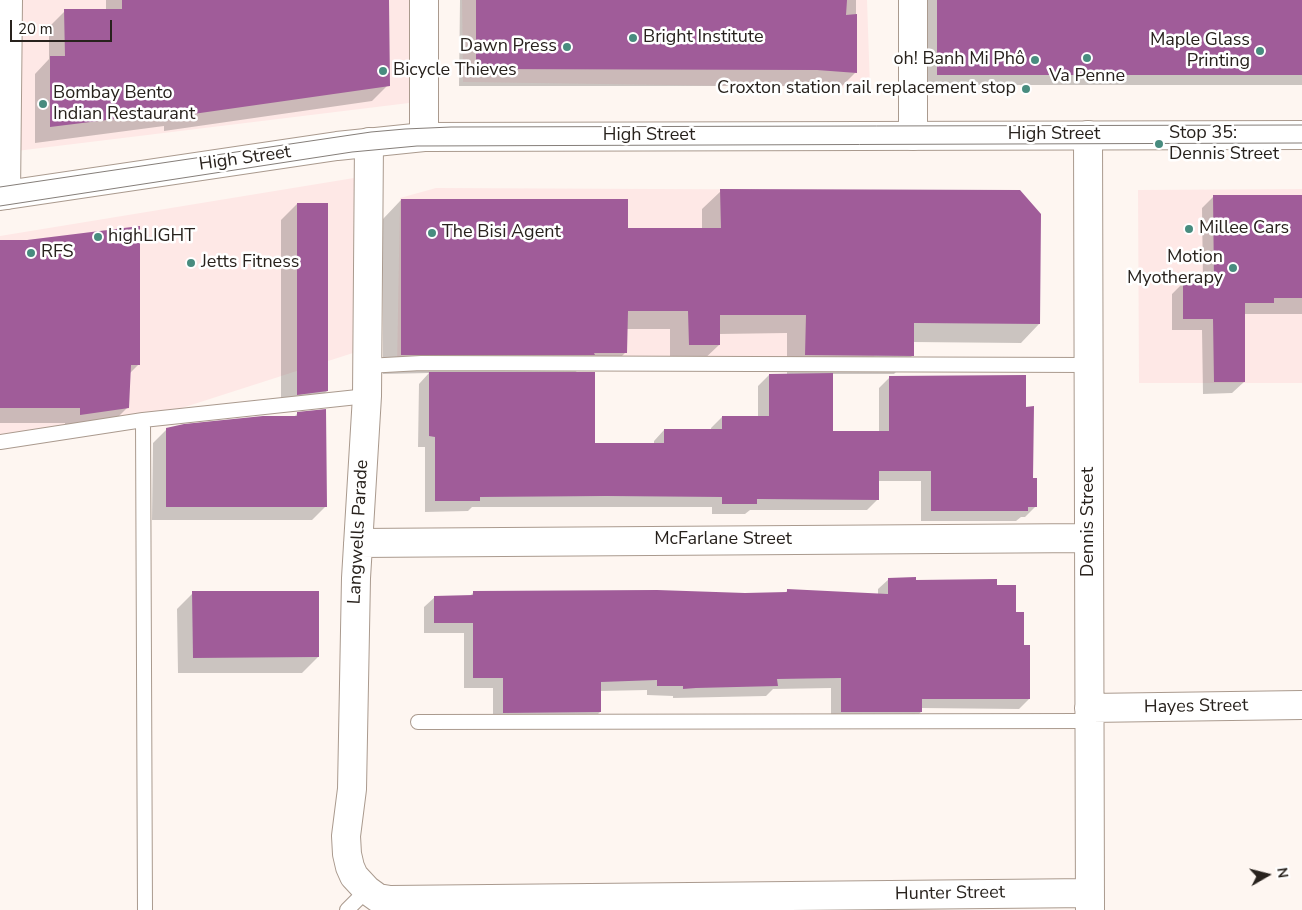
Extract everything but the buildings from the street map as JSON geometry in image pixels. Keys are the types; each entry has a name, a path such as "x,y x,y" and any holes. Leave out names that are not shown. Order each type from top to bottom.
{"street":[{"path":"3,195 8,0"},
{"path":"424,0 424,137"},
{"path":"913,0 913,136"},
{"name":"High Street","path":"3,195 369,142 424,137 1302,134"},
{"name":"Dennis Street","path":"1088,135 1090,901"},
{"name":"Langwells Parade","path":"369,142 367,396 354,642 352,789 346,836 350,868 354,876 378,895"},
{"name":"McFarlane Street","path":"358,543 1089,538"},
{"name":"Hayes Street","path":"1089,715 1302,705"},
{"name":"Hunter Street","path":"378,895 1090,901"}],"lane":[{"path":"367,366 421,363 1088,365"},
{"path":"0,442 143,420 367,396"},
{"path":"143,420 145,910"},
{"path":"418,722 1089,715"},
{"path":"348,910 378,895"}],"shaded area":[{"path":"0,0 410,0 409,103 0,153"},
{"path":"462,0 867,0 870,88 463,82"},
{"path":"354,178 353,353 160,415 0,444 0,236"},
{"path":"436,188 875,190 874,366 397,363 400,198"},
{"path":"1302,189 1302,383 1139,383 1138,190"}],"tram line":[{"path":"0,187 371,132 405,129 451,127 1302,125"},
{"path":"0,206 352,152 417,146 1302,143"}],"place":[{"name":"Bright Institute","path":"633,38"},
{"name":"Dawn Press","path":"567,47"},
{"name":"Maple Glass Printing","path":"1260,51"},
{"name":"Va Penne","path":"1087,58"},
{"name":"oh! Banh Mi Phô","path":"1035,60"},
{"name":"Bicycle Thieves","path":"383,71"},
{"name":"Croxton station rail replacement stop","path":"1026,89"},
{"name":"Bombay Bento Indian Restaurant","path":"43,104"},
{"name":"Stop 35: Dennis Street","path":"1159,144"},
{"name":"Millee Cars","path":"1189,229"},
{"name":"The Bisi Agent","path":"432,233"},
{"name":"highLIGHT","path":"98,237"},
{"name":"RFS","path":"31,253"},
{"name":"Jetts Fitness","path":"191,263"},
{"name":"Motion Myotherapy","path":"1233,268"}]}
